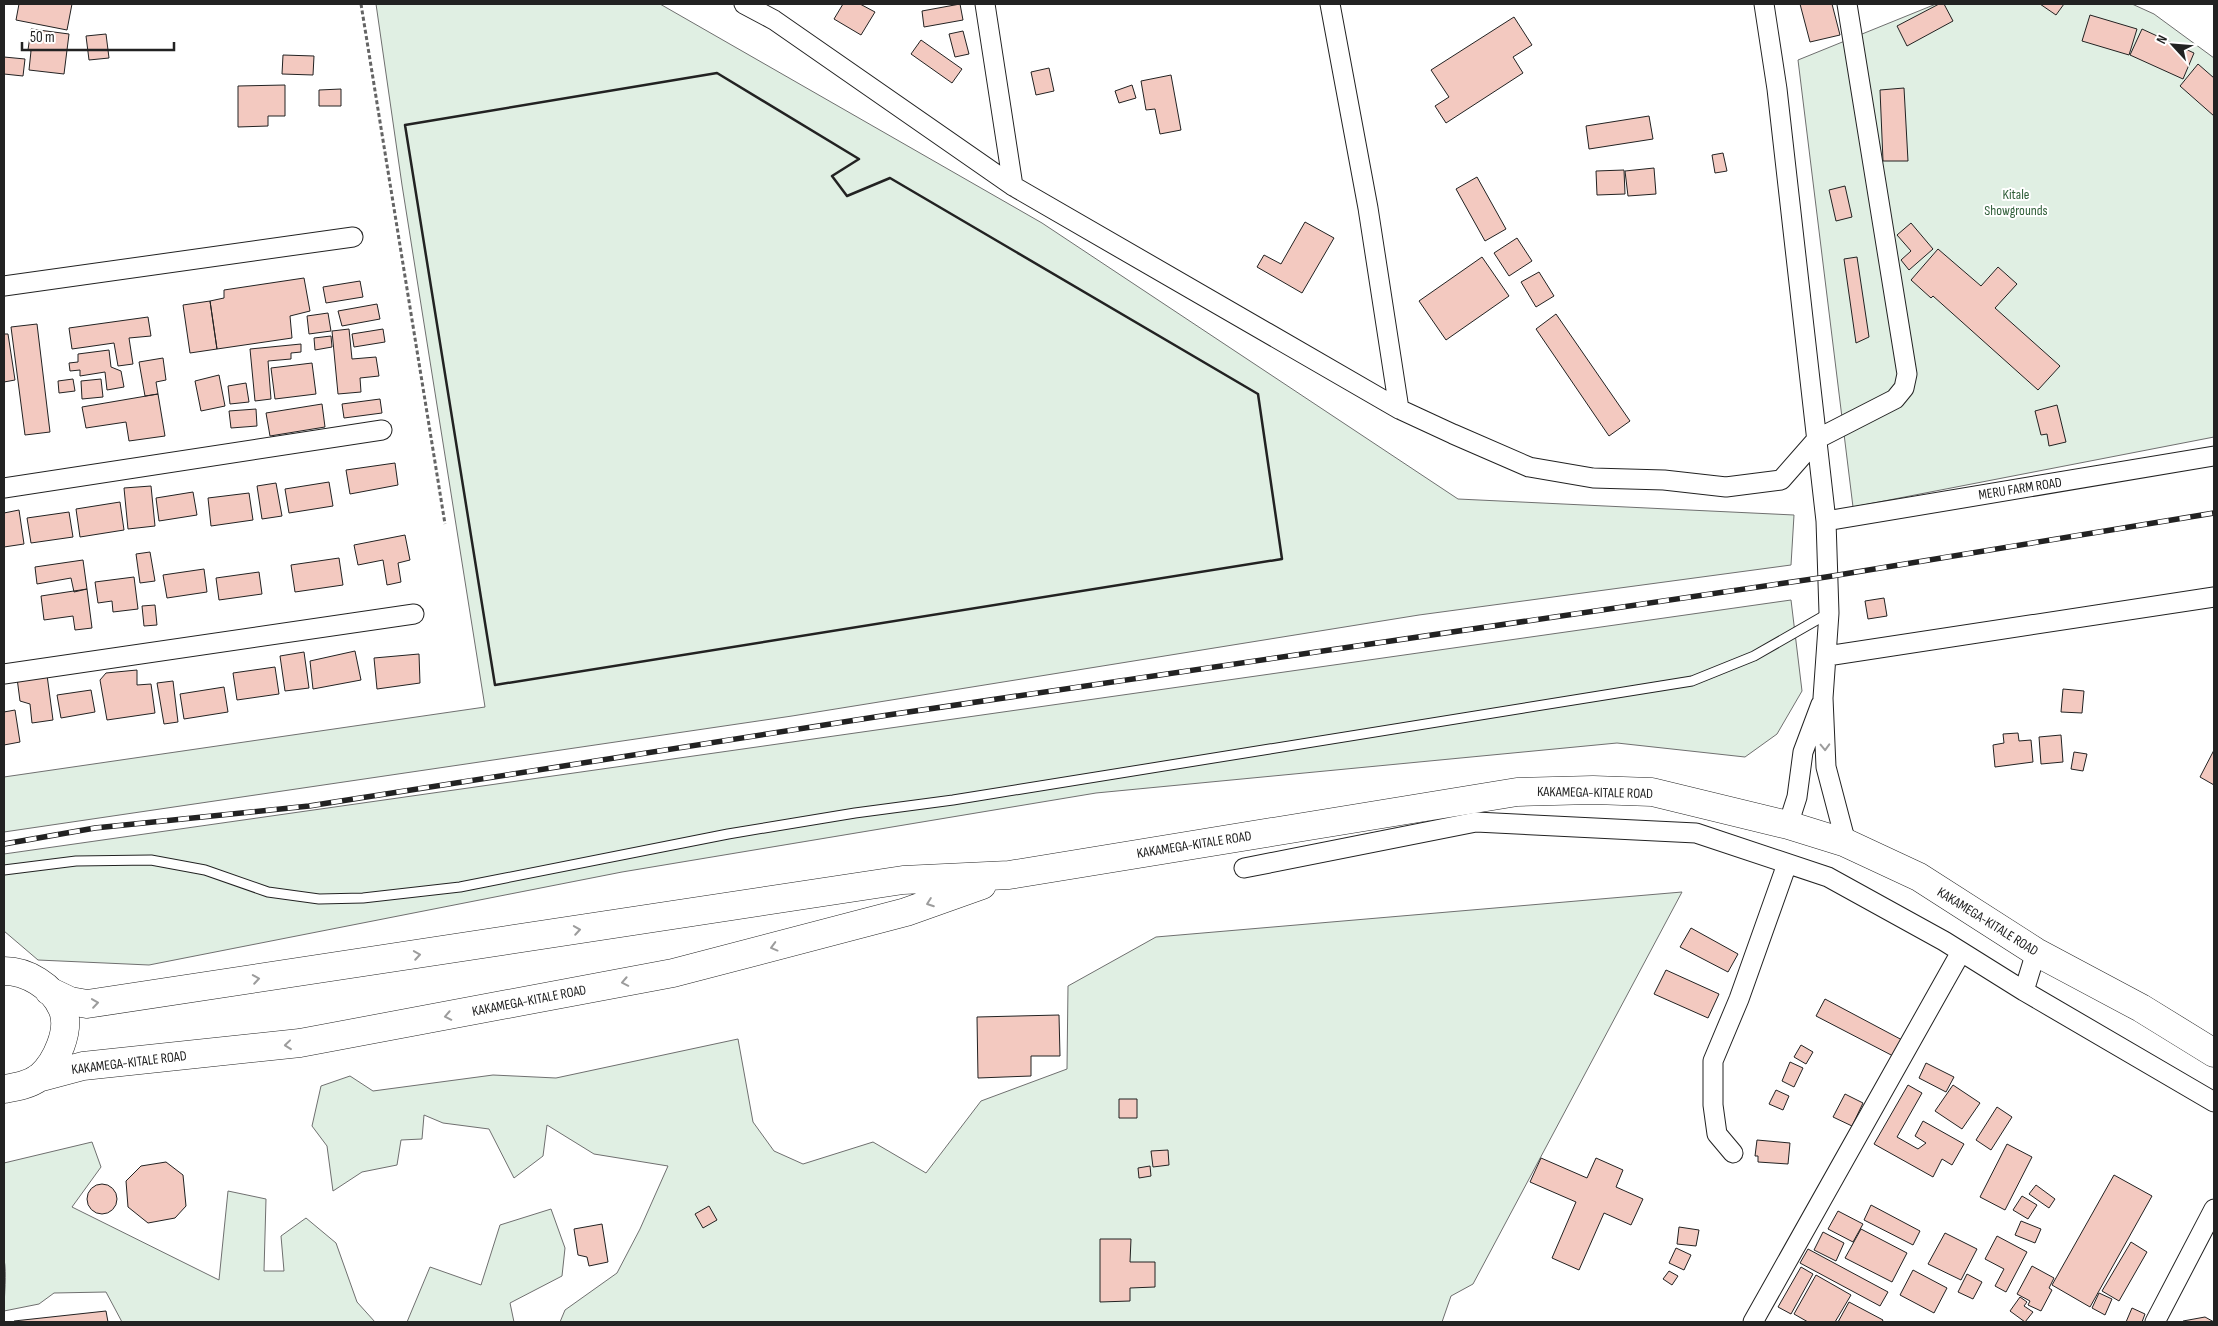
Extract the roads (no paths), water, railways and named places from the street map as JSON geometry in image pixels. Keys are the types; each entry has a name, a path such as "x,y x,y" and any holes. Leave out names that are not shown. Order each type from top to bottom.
{"highway":[{"name":"KAKAMEGA-KITALE ROAD","path":"8,970 34,978 49,990 70,1001 87,1004 903,880 1009,875 1517,792 1592,790 1652,792 1788,825 1846,843 1919,877 2036,952 2140,1008 2214,1053"},
{"name":"KAKAMEGA-KITALE ROAD","path":"4,1089 21,1086 38,1078 84,1066 300,1043 673,974 906,912 1009,875"},
{"name":"KAKAMEGA-KITALE ROAD","path":"38,1078 53,1064 63,1036 63,1009 49,990"}],"street":[{"path":"744,4 774,20 1013,186 1399,409 1528,467 1593,478 1664,480 1726,487 1781,480 1817,438 1895,399 1904,388 1907,374 1847,4"},
{"path":"985,4 1013,186"},
{"path":"1330,4 1368,208 1399,409"},
{"path":"1764,4 1777,89 1826,521 1826,577 1829,613 1823,698 1826,768 1846,843"},
{"path":"4,286 353,237"},
{"path":"4,488 382,430"},
{"name":"MERU FARM ROAD","path":"1826,521 2214,456"},
{"path":"1827,656 2214,597"},
{"path":"4,674 414,614"},
{"path":"1788,825 1797,797 1798,778 1807,739 1823,698"},
{"path":"1244,868 1476,822 1696,833 1828,877 1961,952 2214,1102"},
{"path":"1733,1154 1717,1134 1713,1105 1713,1061 1738,999 1787,864"},
{"path":"1753,1322 1961,952"},
{"path":"2024,990 2036,952"},
{"path":"2155,1322 2214,1210"}],"lane":[{"path":"4,870 76,861 151,860 205,870 268,892 319,899 363,898 460,887 728,834 855,813 953,800 1692,681 1754,656 1829,613"}],"railway":[{"path":"4,844 95,828 309,806 888,715 1826,577 2214,513"}],"park label":[{"name":"Kitale Showgrounds","path":"2016,202"}]}
